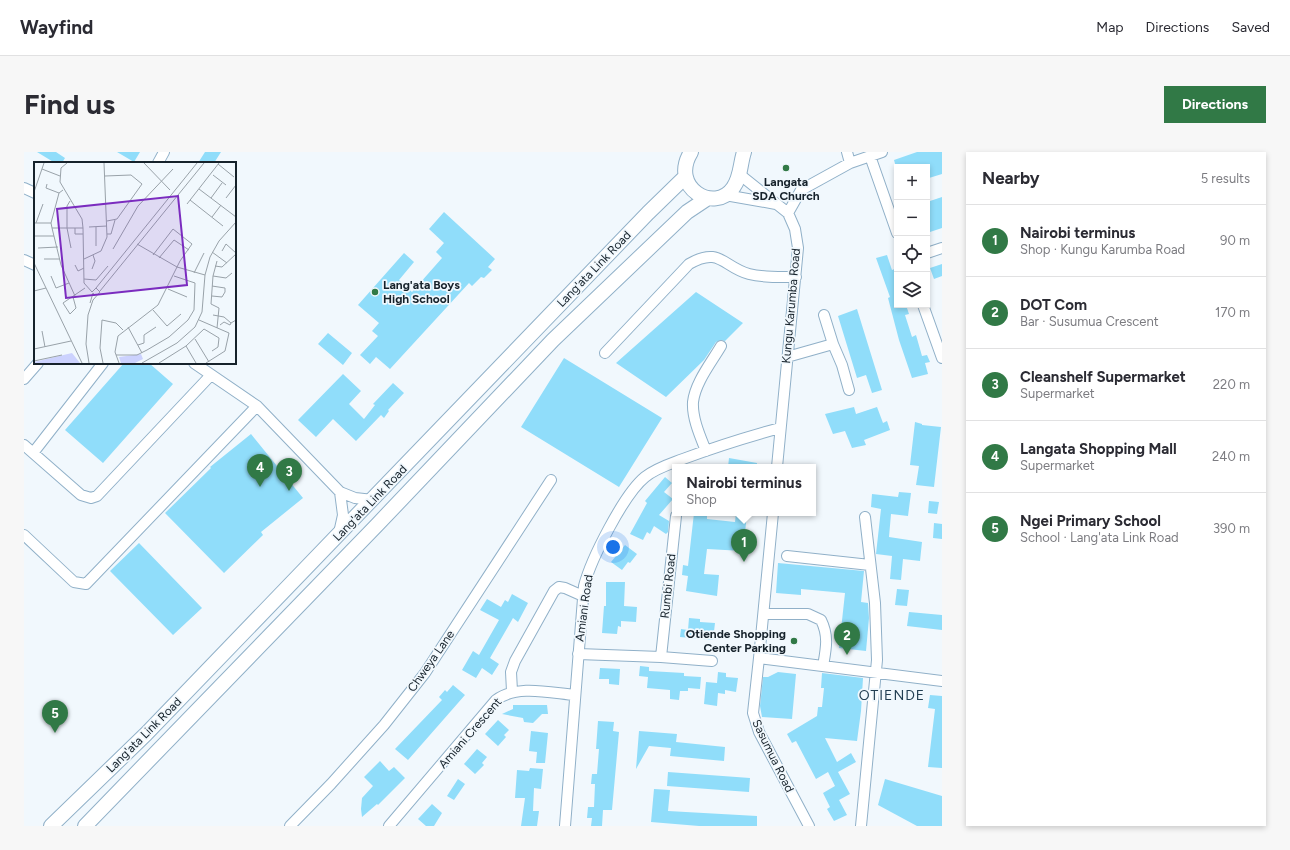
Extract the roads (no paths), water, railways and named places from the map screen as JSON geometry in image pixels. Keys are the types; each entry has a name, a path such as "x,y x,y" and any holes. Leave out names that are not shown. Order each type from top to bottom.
{"main road":[{"path":"691,152 684,167 685,176 688,184 693,190 708,198 725,195 732,190 744,152"},
{"path":"732,152 739,170"},
{"name":"Lang'ata Link Road","path":"51,826 146,734 685,176"},
{"name":"Lang'ata Link Road","path":"85,826 553,340 686,212 708,198"}],"street":[{"path":"159,162 164,152"},
{"path":"847,152 850,163"},
{"path":"788,213 801,190 850,163 882,152"},
{"path":"870,156 894,224"},
{"name":"Kungu Karumba Road","path":"739,170 788,213 795,229 798,248 777,464"},
{"path":"24,188 34,193"},
{"path":"725,195 778,204"},
{"path":"930,252 942,248"},
{"path":"605,353 689,264 701,257 709,256 718,258 746,273 760,276 796,277"},
{"path":"24,260 34,265"},
{"path":"924,308 942,358"},
{"path":"824,315 833,344 842,365 849,390"},
{"path":"787,357 833,344"},
{"path":"706,451 696,424 693,403 697,389 721,346"},
{"path":"24,379 37,364"},
{"path":"32,453 102,364"},
{"path":"195,364 257,406 340,492 356,498 373,500"},
{"path":"24,445 82,495 91,498 97,496 211,375"},
{"path":"24,535 74,582 86,584 257,406"},
{"name":"Amiani Road","path":"565,826 583,596 588,571 597,552 637,485 656,469 706,451 780,428"},
{"name":"Chweya Lane","path":"290,826 368,743 425,673 551,480"},
{"path":"339,535 343,515 340,492"},
{"name":"Rumbi Road","path":"661,657 676,516"},
{"path":"773,516 764,614 808,614 821,620 826,631 827,647 823,666"},
{"path":"860,826 876,672 877,635 865,517"},
{"path":"788,556 870,565"},
{"path":"512,691 511,672 515,661 554,591 559,587 565,588 583,596"},
{"name":"Sasumua Road","path":"764,614 753,713 759,732 809,826"},
{"path":"578,654 661,657 712,661"},
{"path":"759,658 942,681"},
{"name":"Amiani Crescent","path":"389,826 496,700 512,691 536,691 575,695"}],"place":[{"name":"Langata SDA Church","path":"786,168"},
{"name":"Lang'ata Boys High School","path":"375,292"},
{"name":"Langata Shopping Mall","path":"260,487"},
{"name":"Cleanshelf Supermarket","path":"289,491"},
{"name":"Nairobi terminus","path":"744,562"},
{"name":"Otiende Shopping Center Parking","path":"794,641"},
{"name":"DOT Com","path":"847,655"},
{"name":"Ngei Primary School","path":"55,733"}],"district":[{"name":"OTIENDE","path":"892,695"}]}
